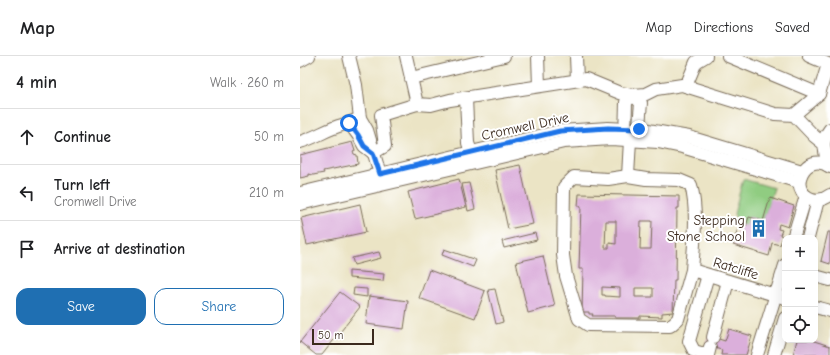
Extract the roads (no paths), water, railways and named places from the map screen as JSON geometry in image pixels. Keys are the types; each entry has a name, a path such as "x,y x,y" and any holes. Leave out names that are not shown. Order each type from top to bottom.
{"street":[{"path":"300,61 309,56"},
{"path":"349,56 356,85 355,121 364,137 364,146 373,153 380,174"},
{"path":"406,56 418,104"},
{"path":"411,78 504,56"},
{"path":"538,56 539,86"},
{"path":"576,56 577,80"},
{"path":"686,86 696,62 706,56"},
{"path":"728,56 819,94"},
{"path":"373,153 385,146 381,115 418,104 431,105 586,78 620,93 633,95 646,94 656,89 682,85 775,114 794,115 819,94 828,64 809,56"},
{"path":"628,176 631,136 641,103 633,95"},
{"path":"466,98 468,143 471,152"},
{"path":"794,115 814,136 827,136 828,166 821,163 808,165 801,176 801,188 806,196 812,199 818,200 830,195"},
{"path":"300,142 342,124 355,121"},
{"name":"Cromwell Drive","path":"300,193 560,131 608,128 631,136"},
{"name":"Cromwell Drive","path":"300,204 564,142 631,136 648,130 689,137 801,176"},
{"path":"700,273 678,319 670,326 588,326 579,319 566,276 563,255 564,187 574,177 608,179 628,176 646,180 678,180 691,185 694,197 694,247 700,273 689,341 694,351 708,355 728,281"},
{"path":"794,235 806,196"},
{"path":"809,235 818,200"},
{"path":"757,355 780,297 784,271"},
{"name":"Ratcliffe","path":"700,273 780,297"},
{"path":"818,277 830,280"},
{"path":"818,308 830,311"},
{"path":"774,355 782,328"}],"place":[{"name":"Stepping Stone School","path":"758,228"}]}
